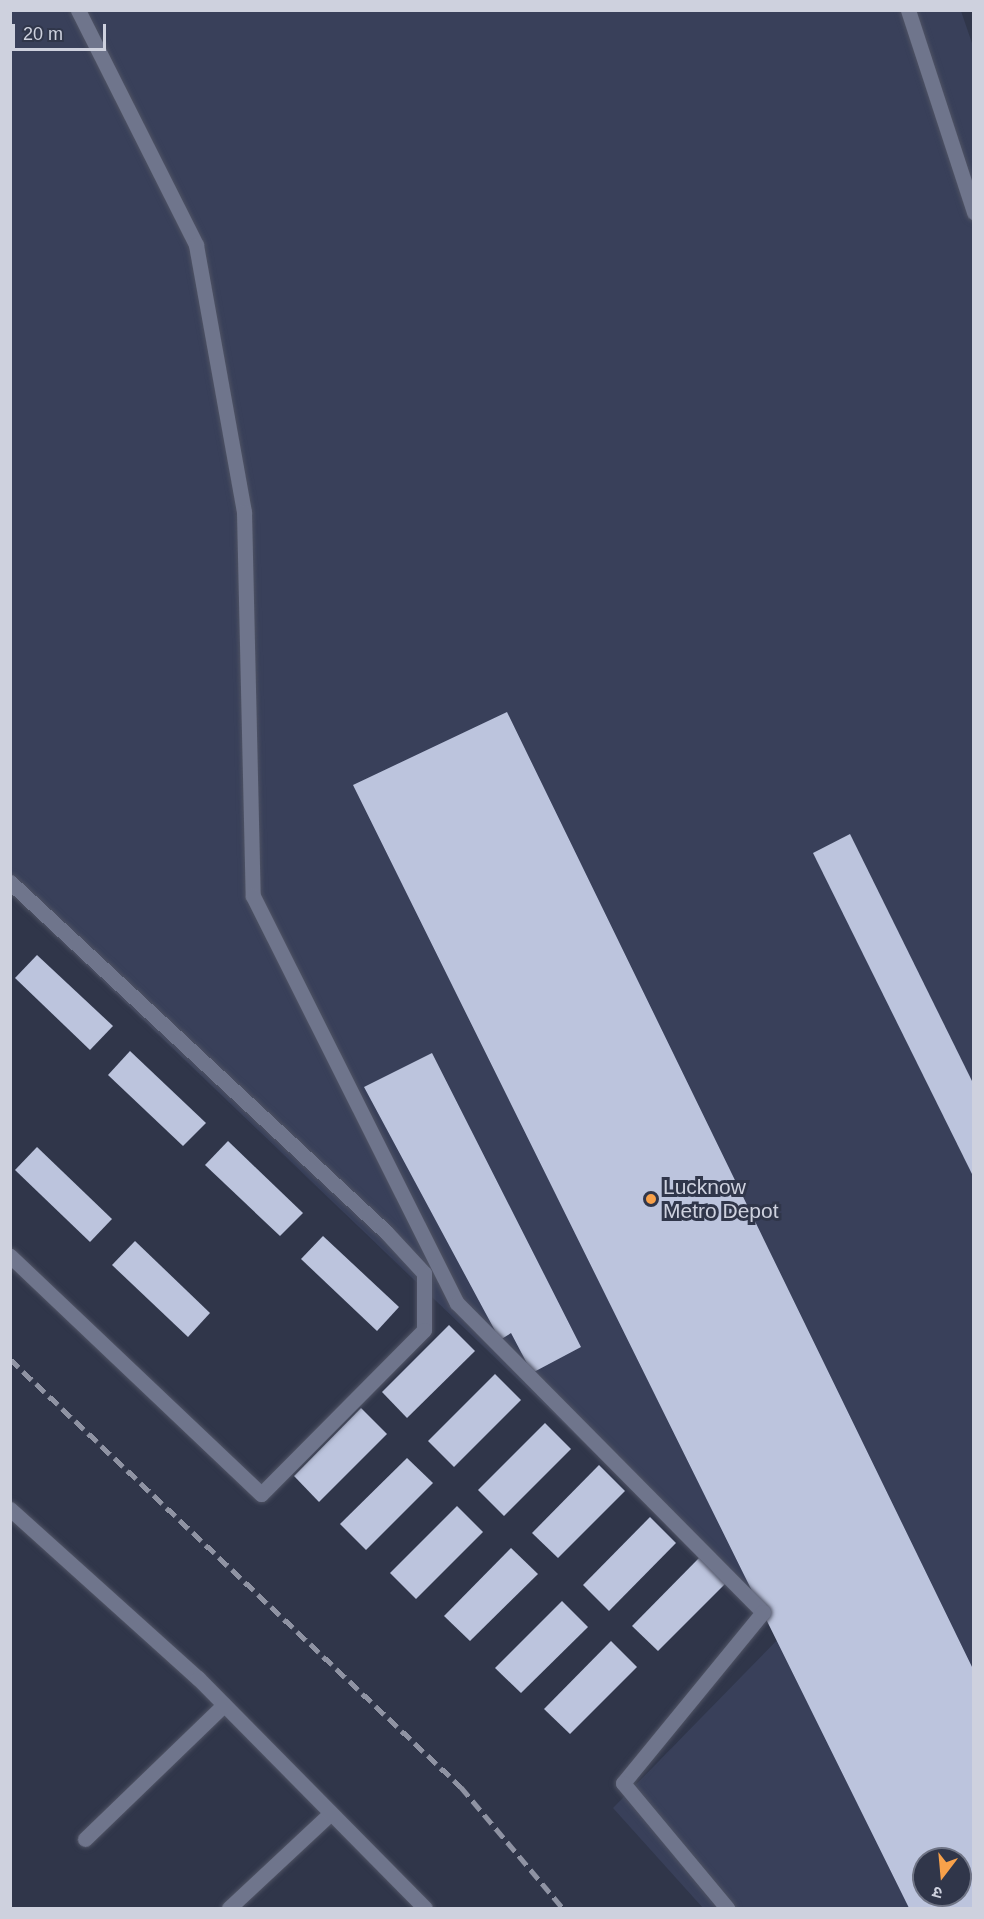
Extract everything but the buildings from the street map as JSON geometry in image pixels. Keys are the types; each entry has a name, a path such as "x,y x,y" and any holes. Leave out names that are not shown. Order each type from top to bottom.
{"street":[{"path":"78,10 196,244 244,512 253,896 457,1304 763,1612 623,1783 727,1908"},
{"path":"908,10 974,212"},
{"path":"10,882 401,1248 424,1273 424,1330 261,1494 10,1256"},
{"path":"10,1509 224,1705 425,1908"},
{"path":"85,1839 224,1705"},
{"path":"229,1908 331,1813"}],"shaded area":[{"path":"10,11 961,11 974,49 973,1908 703,1908 613,1808 783,1634 11,893"}],"railway":[{"path":"10,1359 461,1787 563,1908"}],"place":[{"name":"Lucknow Metro Depot","path":"651,1199"}]}
